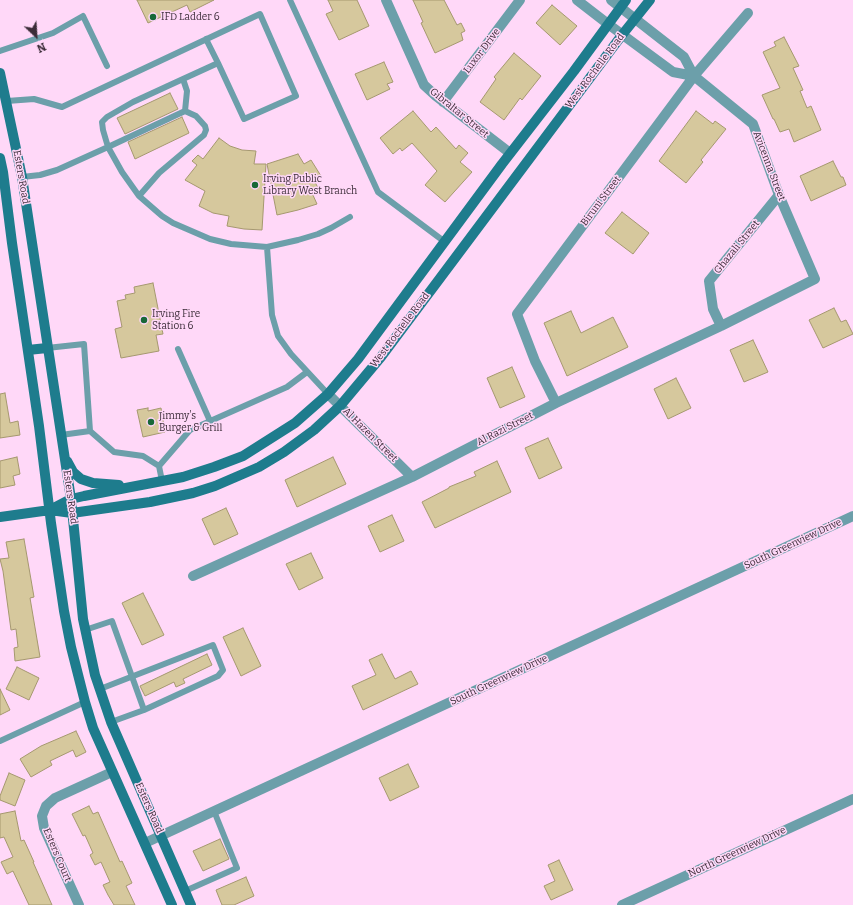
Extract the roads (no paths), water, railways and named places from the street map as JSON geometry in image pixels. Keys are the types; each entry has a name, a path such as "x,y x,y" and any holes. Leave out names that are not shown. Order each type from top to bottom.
{"main road":[{"name":"West Rochelle Road","path":"0,517 50,510 72,513 150,502 193,493 215,486 259,467 284,452 314,430 340,406 381,357 622,34 650,0"},
{"name":"West Rochelle Road","path":"50,510 71,499 183,477 243,456 295,424 328,394 360,356 623,4"},
{"name":"Esters Road","path":"0,73 22,177 60,435 71,499 83,619 95,675 111,722 192,905"},
{"name":"Esters Road","path":"0,158 64,611 71,647 85,702 94,728 112,772 172,905"},
{"path":"28,350 47,348"},
{"path":"64,454 73,472 81,479 93,483 114,486 143,485"}],"street":[{"name":"Gibraltar Street","path":"386,0 424,85 443,102 510,154"},
{"name":"Luxor Drive","path":"443,102 520,0"},
{"name":"Avicenna Street","path":"577,0 673,72 694,76"},
{"name":"Avicenna Street","path":"611,0 623,4 635,18 684,57 694,76 753,124 779,195 814,279"},
{"name":"Biruni Street","path":"556,403 535,361 517,314 694,76 748,13"},
{"name":"Ghazali Street","path":"721,326 713,309 709,281 779,195"},
{"name":"Al Razi Street","path":"193,576 412,477 556,403 721,326 814,279"},
{"name":"Al Hazen Street","path":"328,394 412,477"},
{"name":"South Greenview Drive","path":"145,843 853,516"},
{"name":"Esters Court","path":"79,905 44,828 42,816 46,806 55,798 112,772"},
{"name":"North Greenview Drive","path":"622,905 853,799"}],"lane":[{"path":"290,0 378,192 445,242"},
{"path":"4,95 34,99 62,107 206,39 260,14 296,96 244,119 206,39"},
{"path":"0,51 53,33 84,16 108,66"},
{"path":"218,63 133,102 103,120 103,130 108,147 122,172 139,196 162,216 173,223 210,239 231,244 267,247 318,234 350,216"},
{"path":"183,79 187,91 185,111"},
{"path":"22,177 57,170 185,111 196,116 203,122 206,130 204,135 159,173 139,196"},
{"path":"267,247 272,315 278,336 291,354 328,394"},
{"path":"47,348 84,344 90,431 114,452 143,456 159,466 162,481"},
{"path":"178,349 210,421"},
{"path":"159,466 190,430 287,387 308,372"},
{"path":"60,435 90,431"},
{"path":"85,630 112,621 144,710"},
{"path":"100,689 213,645 223,670 218,676 144,710 111,722"},
{"path":"0,741 85,702"},
{"path":"185,891 237,868 214,811"}],"place":[{"name":"IFD Ladder 6","path":"153,17"},
{"name":"Irving Public Library West Branch","path":"255,185"},
{"name":"Irving Fire Station 6","path":"144,320"},
{"name":"Jimmy's Burger & Grill","path":"151,422"}]}
